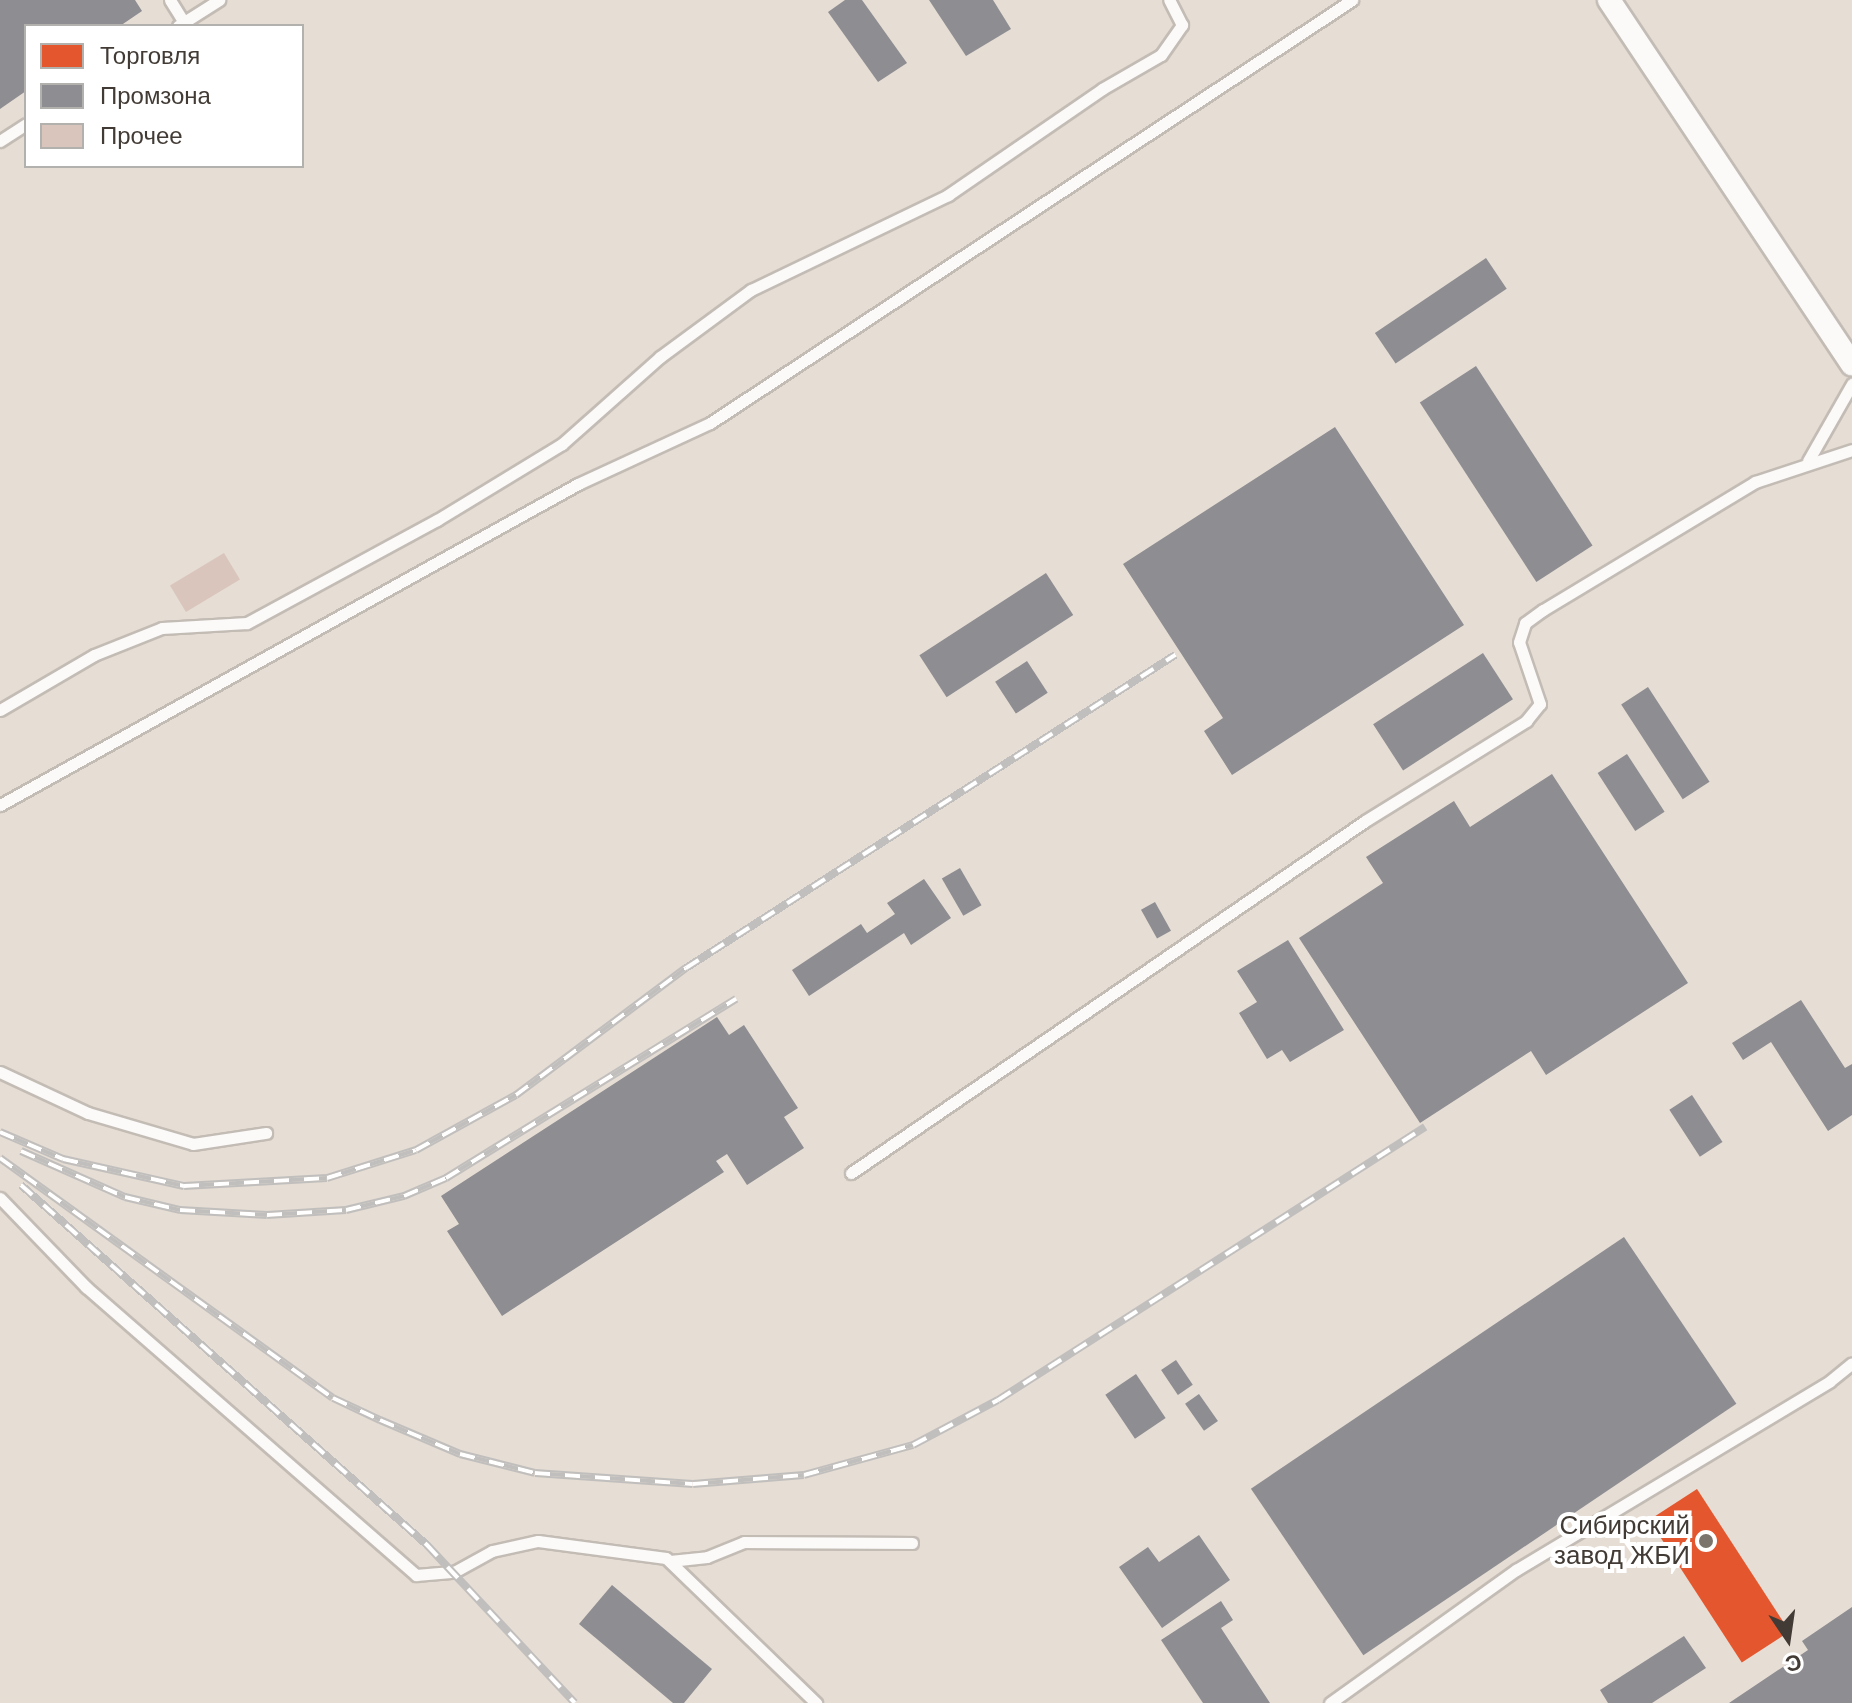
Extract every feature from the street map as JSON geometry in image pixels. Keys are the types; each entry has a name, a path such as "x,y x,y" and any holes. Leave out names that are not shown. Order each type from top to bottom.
{"street":[{"path":"1609,0 1852,364"}],"lane":[{"path":"170,0 181,24 219,0"},
{"path":"0,710 94,655 162,628 247,623 319,588 487,490 562,444 660,357 751,290 948,195 1102,89 1161,55 1182,25 1169,0"},
{"path":"0,805 578,484 710,423 1352,0"},
{"path":"0,141 24,125"},
{"path":"1808,461 1852,384"},
{"path":"851,1173 1365,821 1526,721 1540,704 1519,642 1525,623 1755,482 1808,461 1852,450"},
{"path":"0,1072 88,1113 193,1144 266,1133"},
{"path":"0,1198 86,1287 416,1575 454,1572 492,1551 538,1541 670,1561 707,1557 744,1542 912,1543"},
{"path":"1330,1703 1516,1570 1830,1381 1852,1363"},
{"path":"670,1561 816,1703"}],"building: Торговля":[{"path":"1697,1489 1790,1632 1742,1663 1649,1520"}],"building: Промзона":[{"path":"0,0 135,0 142,11 123,24 24,24 24,92 0,109"},
{"path":"845,0 862,0 907,63 878,82 828,12"},
{"path":"929,0 993,0 1011,29 966,56"},
{"path":"1486,258 1507,289 1396,364 1375,333"},
{"path":"1476,366 1593,545 1536,582 1420,402"},
{"path":"1335,427 1464,625 1232,775 1204,731 1223,718 1123,564"},
{"path":"1046,573 1073,615 947,697 919,655"},
{"path":"1483,653 1513,699 1403,770 1373,724"},
{"path":"1027,661 1048,693 1016,714 995,682"},
{"path":"1648,687 1710,782 1683,799 1621,704"},
{"path":"1627,754 1665,812 1635,831 1598,773"},
{"path":"1552,774 1688,983 1546,1075 1531,1051 1420,1123 1299,938 1383,883 1366,857 1454,801 1470,827"},
{"path":"960,868 982,905 963,916 942,878"},
{"path":"924,879 951,918 911,945 904,933 809,996 792,970 861,924 867,933 895,914 887,903"},
{"path":"1155,902 1171,931 1157,939 1141,910"},
{"path":"1288,940 1344,1030 1290,1062 1282,1050 1267,1059 1239,1013 1257,1002 1237,971"},
{"path":"1801,1000 1845,1068 1852,1064 1852,1115 1828,1131 1771,1042 1743,1060 1732,1043"},
{"path":"717,1017 729,1035 744,1025 798,1108 784,1117 804,1148 747,1185 727,1154 716,1161 724,1172 502,1316 447,1231 459,1224 441,1196"},
{"path":"1692,1095 1722,1142 1700,1157 1669,1110"},
{"path":"1624,1237 1736,1404 1363,1655 1251,1489"},
{"path":"1176,1360 1193,1385 1178,1395 1161,1370"},
{"path":"1136,1374 1166,1418 1135,1439 1105,1395"},
{"path":"1199,1394 1218,1421 1204,1431 1185,1404"},
{"path":"1199,1535 1230,1580 1162,1628 1119,1567 1148,1547 1159,1562"},
{"path":"612,1585 712,1669 684,1703 673,1703 579,1624"},
{"path":"1221,1601 1233,1620 1221,1628 1270,1703 1203,1703 1161,1640"},
{"path":"1852,1607 1852,1703 1729,1703 1808,1650 1802,1641"},
{"path":"1684,1636 1706,1668 1652,1703 1608,1703 1600,1690"}],"building: Прочее":[{"path":"224,553 240,580 186,612 170,585"}],"railway":[{"path":"0,1132 63,1159 184,1186 327,1178 416,1150 516,1095 686,968 1175,655"},
{"path":"21,1151 125,1197 180,1210 267,1215 346,1210 404,1196 446,1178 736,999"},
{"path":"0,1158 333,1398 460,1454 535,1473 693,1484 804,1475 913,1445 998,1400 1425,1127"},
{"path":"21,1185 427,1545 575,1703"}],"place":[{"name":"Сибирский завод ЖБИ","path":"1706,1541"}]}
